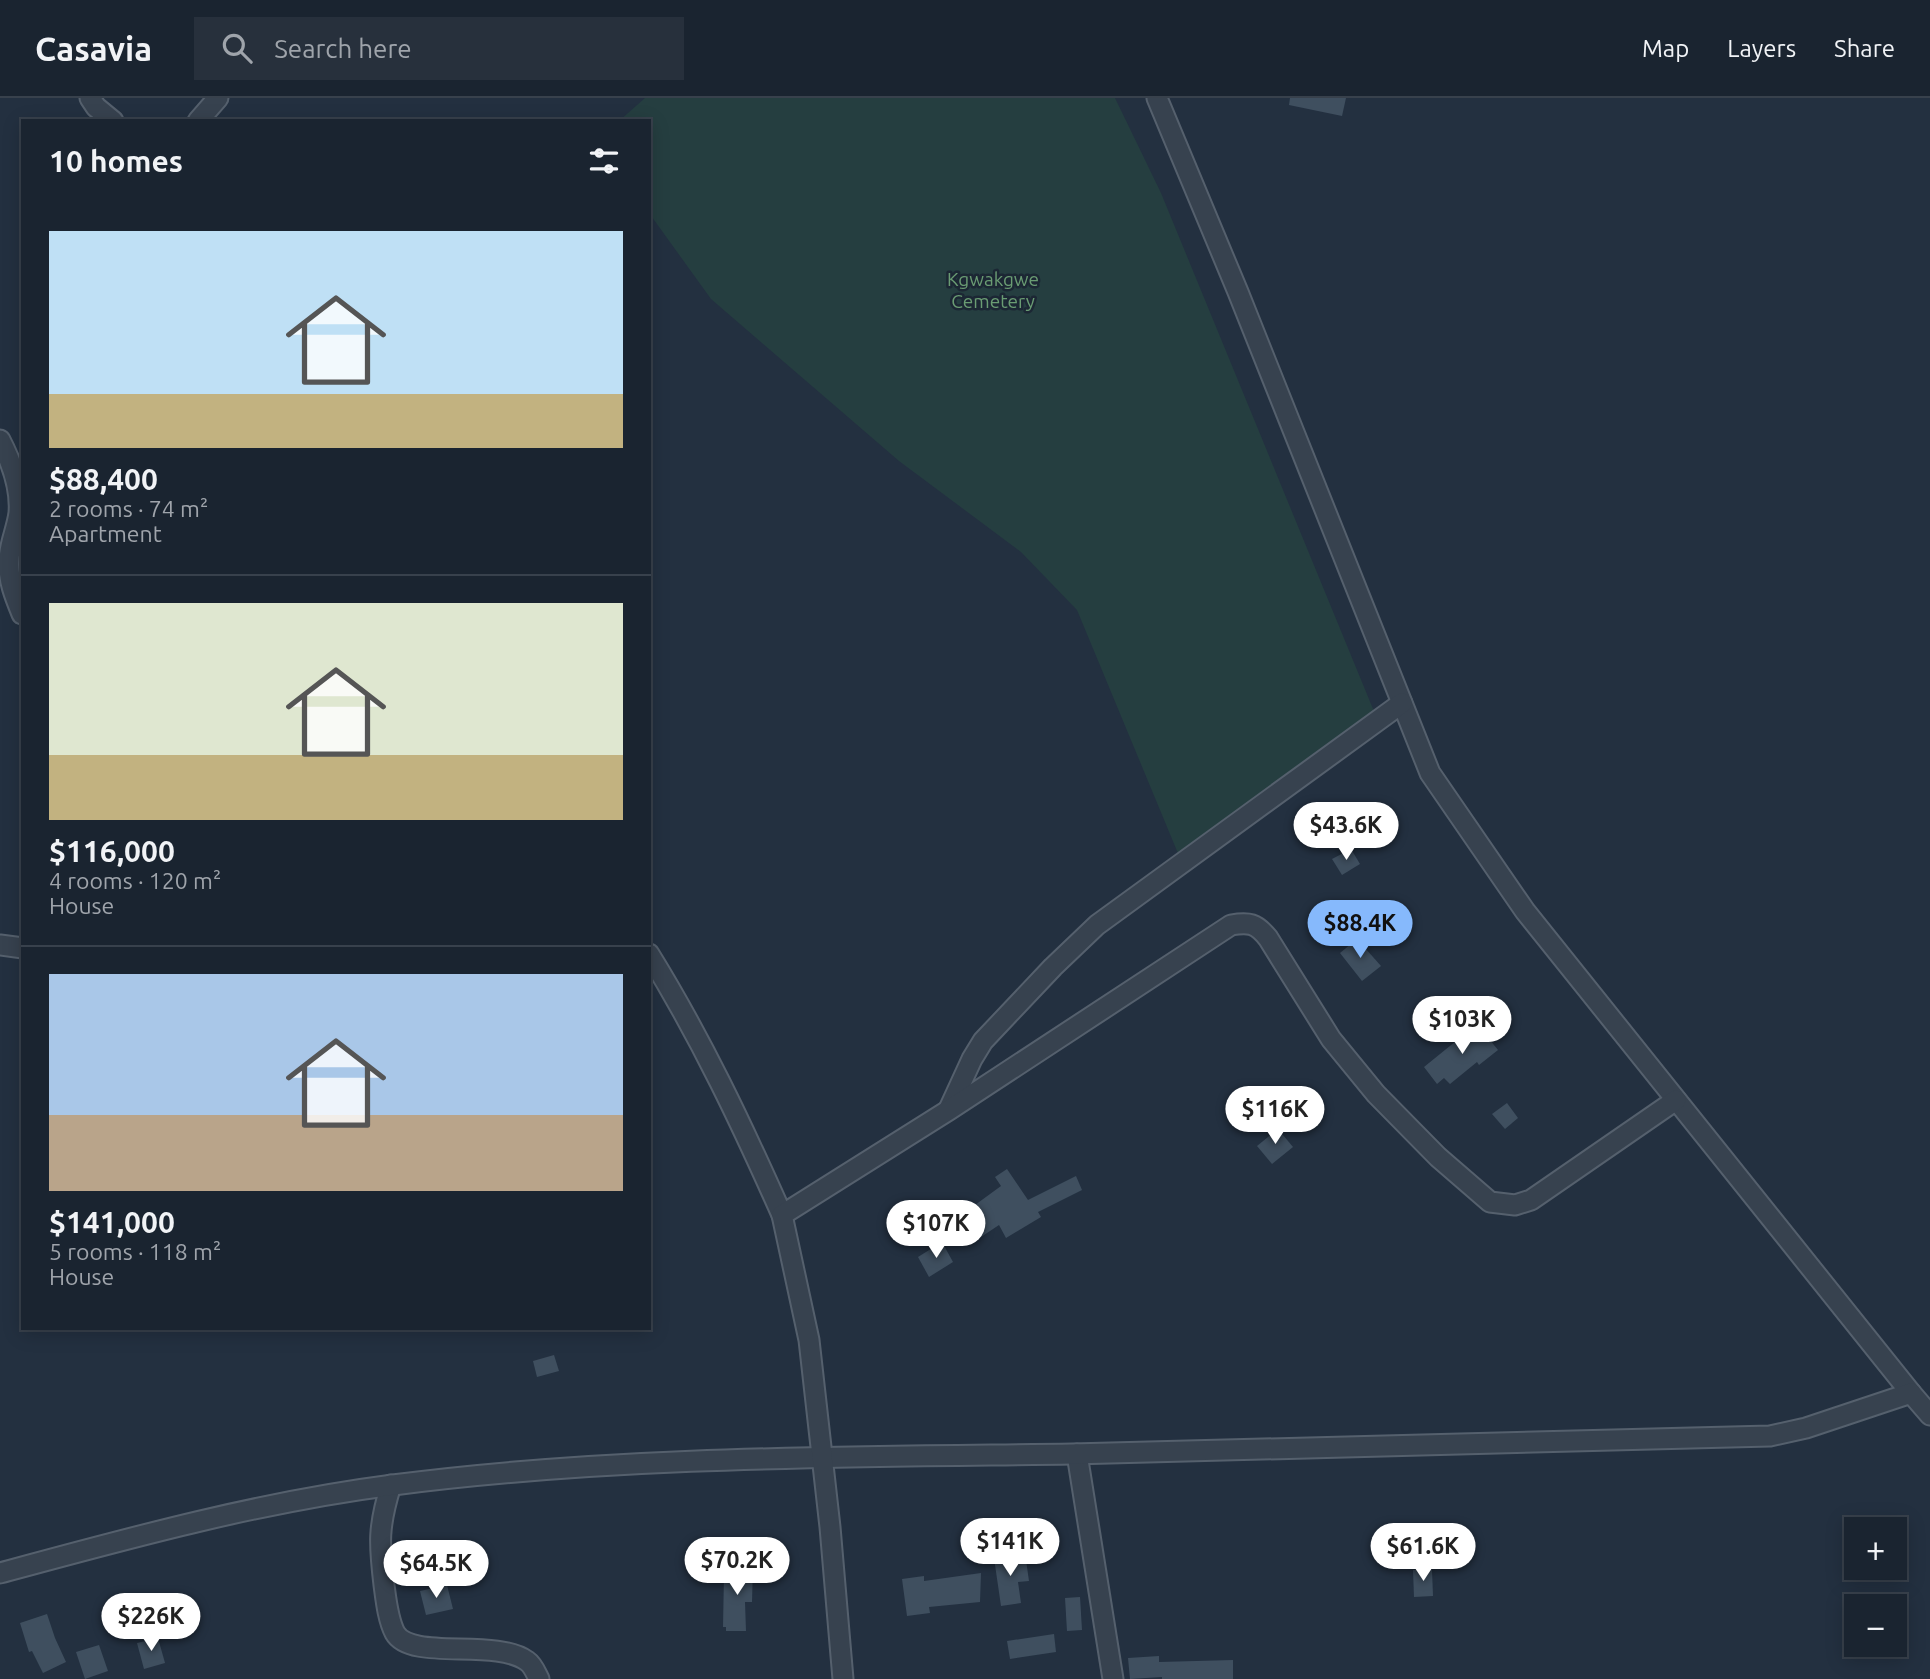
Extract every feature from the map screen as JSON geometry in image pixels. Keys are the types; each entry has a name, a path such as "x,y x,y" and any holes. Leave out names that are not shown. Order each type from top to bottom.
{"street":[{"path":"90,98 111,119"},
{"path":"200,119 218,98"},
{"path":"1157,98 1238,292 1430,773 1525,911 1930,1415"},
{"path":"0,440 12,464 18,486 19,513 9,561 12,589 21,612"},
{"path":"0,608 21,614"},
{"path":"949,1110 983,1041 1097,925 1402,703"},
{"path":"782,1215 949,1110 1231,925 1247,922 1259,927 1268,938 1331,1039 1376,1094 1438,1157 1490,1202 1515,1205 1531,1200 1676,1100"},
{"path":"0,945 21,948"},
{"path":"651,957 703,1046 782,1215 809,1340 843,1679"},
{"path":"0,1573 287,1501 391,1485 531,1470 822,1457 1077,1454 1770,1436 1911,1393"},
{"path":"1077,1454 1113,1679"},
{"path":"391,1485 382,1514 379,1543 386,1600 394,1632 404,1643 419,1647 471,1648 511,1653 530,1662 539,1679"}],"green space":[{"name":"Kgwakgwe Cemetery","path":"645,98 1115,98 1161,193 1378,721 1182,863 1077,610 1021,552 899,461 711,299 651,216 651,119 621,119"}],"building":[{"path":"1290,98 1346,98 1342,116 1289,105"},
{"path":"1351,849 1360,864 1342,875 1332,859"},
{"path":"1357,939 1381,966 1362,981 1340,953"},
{"path":"1477,1024 1498,1050 1479,1065 1477,1062 1450,1084 1444,1078 1437,1084 1424,1067"},
{"path":"1507,1103 1518,1118 1505,1129 1492,1114"},
{"path":"1278,1129 1293,1147 1272,1164 1257,1146"},
{"path":"1007,1169 1028,1200 1076,1176 1082,1190 1038,1212 1041,1217 1006,1238 999,1225 981,1237 964,1213 1001,1186 995,1177"},
{"path":"942,1242 953,1262 929,1277 918,1257"},
{"path":"554,1355 559,1371 537,1377 533,1361"},
{"path":"1018,1555 1019,1561 1026,1560 1029,1581 1018,1582 1021,1603 1001,1606 994,1558"},
{"path":"728,1567 753,1567 752,1602 745,1602 746,1631 726,1631 726,1627 723,1627 724,1574 728,1574"},
{"path":"1413,1570 1432,1570 1433,1596 1414,1597"},
{"path":"981,1573 980,1602 929,1607 930,1613 907,1616 902,1579 924,1576 924,1581"},
{"path":"447,1585 453,1609 426,1615 420,1591"},
{"path":"1080,1597 1082,1630 1067,1631 1065,1598"},
{"path":"47,1614 66,1662 43,1673 32,1651 29,1652 20,1623"},
{"path":"1054,1634 1056,1652 1010,1659 1007,1641"},
{"path":"158,1638 165,1663 144,1669 137,1643"},
{"path":"99,1645 108,1671 85,1679 76,1652"},
{"path":"1159,1656 1159,1662 1233,1660 1233,1679 1130,1679 1128,1658"}]}
